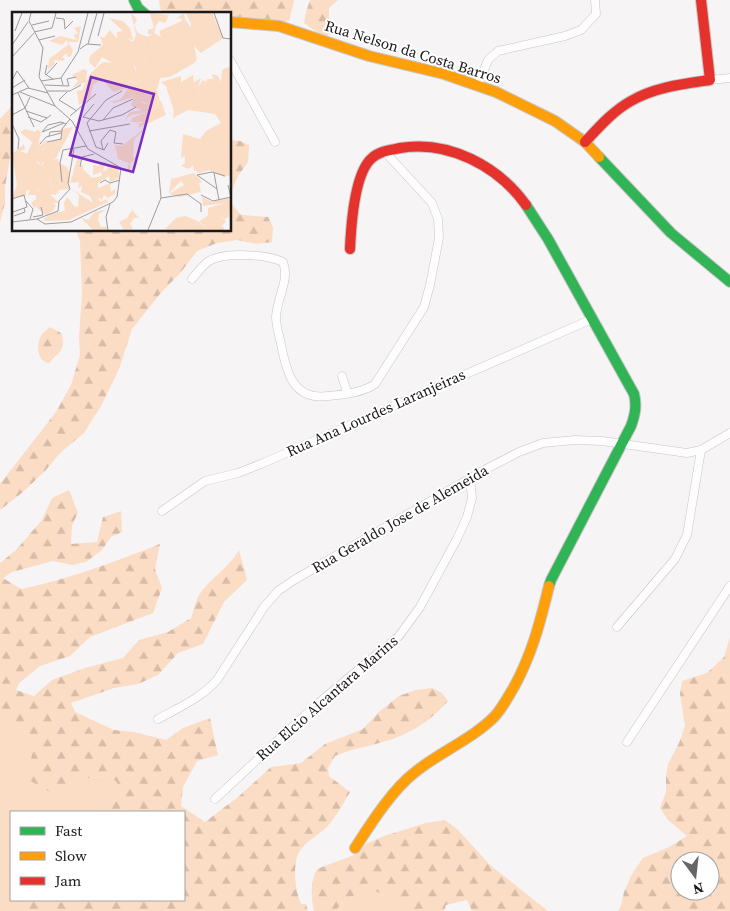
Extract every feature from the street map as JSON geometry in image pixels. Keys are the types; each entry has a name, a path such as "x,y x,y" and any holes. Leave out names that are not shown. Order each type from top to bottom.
{"street":[{"path":"478,85 488,60 498,51 566,36 580,30 596,14 595,0"},
{"path":"701,0 710,80"},
{"name":"Rua Nelson da Costa Barros","path":"231,22 279,26 369,56 444,74 478,85 547,116 585,142 671,232 730,282"},
{"path":"231,62 275,142"},
{"path":"585,142 621,107 638,97 658,89 730,78"},
{"path":"350,249 360,178 371,158 384,151 409,147 461,153 492,170 505,180 516,191 541,226 634,394 637,403 634,418 551,580 536,639 526,665 504,705 494,717 480,728 413,773 372,822 355,848"},
{"path":"192,279 203,265 219,257 259,256 273,258 282,262 286,269 286,278 278,297 276,319 288,372 297,388 305,394 317,397 368,389 375,384 424,307 437,250 439,229 436,212 432,203 384,151"},
{"name":"Rua Ana Lourdes Laranjeiras","path":"162,511 205,480 238,473 261,464 592,319"},
{"path":"342,376 347,392"},
{"path":"617,626 675,559 682,547 691,514 701,450 730,433"},
{"name":"Rua Geraldo Jose de Alemeida","path":"158,719 199,697 208,690 217,680 264,607 278,591 470,478 519,452 543,443 575,440 621,443 687,453 701,450"},
{"name":"Rua Elcio Alcantara Marins","path":"214,799 316,705 398,636 420,607 467,517 472,498 470,478"},
{"path":"627,742 730,586"}],"green space":[{"path":"159,0 294,0 289,21 272,24 231,22 231,12 165,12 160,9"},
{"path":"310,0 338,0 329,8 329,18 334,29 325,38 304,23"},
{"path":"12,106 12,147 5,187 5,203 0,222 0,119"},
{"path":"231,140 249,145 248,162 238,176 231,193"},
{"path":"231,203 241,215 268,217 273,227 272,242 256,244 237,240 217,243 197,251 132,329 119,369 101,406 84,433 60,453 45,471 23,492 0,510 0,484 56,412 71,385 80,355 79,337 82,294 80,241 76,231 231,231"},
{"path":"50,327 61,333 63,343 59,353 49,363 45,362 40,356 38,344 41,336"},
{"path":"69,490 78,513 72,525 71,544 97,542 103,517 121,511 122,532 111,537 102,550 86,562 72,565 53,561 12,572 3,578 21,589 109,564 160,544 155,569 162,588 153,613 90,637 70,656 40,666 19,683 16,690 34,696 52,680 85,668 123,658 139,640 168,632 191,618 199,595 239,550 247,580 224,602 203,644 178,653 158,675 138,684 114,688 71,703 75,712 114,730 134,732 166,740 183,728 210,718 218,755 197,761 183,787 181,806 205,822 238,797 271,767 301,763 325,744 363,729 380,711 399,696 416,690 432,688 442,693 448,701 425,722 405,734 335,756 328,768 329,776 350,792 330,824 307,842 296,860 295,876 297,891 301,904 306,904 308,911 15,911 25,901 185,901 185,811 95,811 121,797 116,781 102,776 84,779 50,792 27,779 33,750 17,735 12,722 0,712 0,563 16,550 42,520 52,498"},
{"path":"730,637 730,911 618,911 632,874 643,858 669,847 687,836 668,820 660,808 666,792 668,764 685,726 680,694 682,681 707,673 724,657"},
{"path":"0,712 13,722 17,735 33,750 50,791 84,779 102,776 116,781 121,797 95,811 10,811 10,901 25,901 15,911 0,911"},
{"path":"445,820 458,830 490,865 548,911 472,911 467,900 446,905 444,911 406,911 391,897 372,890 347,898 335,911 314,911 312,889 317,869 354,855 366,844 384,836 426,823"},
{"path":"372,890 391,897 406,911 335,911 347,898"}],"traffic: fast":[{"path":"134,0 143,12"},
{"path":"599,157 671,233 730,282"},
{"path":"526,205 548,239 634,394 635,403 631,426 549,586"}],"traffic: slow":[{"path":"231,22 279,26 369,56 444,74 496,92 555,121 585,142 599,157"},
{"path":"355,848 382,808 406,780 477,731 495,716 514,687 531,650 549,586"}],"traffic: jam":[{"path":"585,142 612,114 640,96 669,87 710,80 701,0"},
{"path":"350,249 355,201 361,175 372,158 385,151 418,147 454,152 487,168 515,191 526,205"}]}
